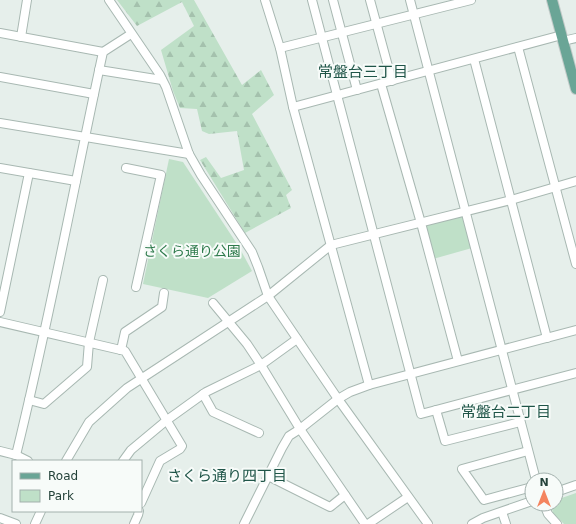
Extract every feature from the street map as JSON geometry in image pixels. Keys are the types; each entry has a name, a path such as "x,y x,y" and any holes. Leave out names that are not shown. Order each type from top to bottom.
{"main road":[{"path":"552,0 576,89"}],"street":[{"path":"21,37 27,0"},
{"path":"108,0 162,80 189,154 201,175 252,252 268,296 338,398 428,524"},
{"path":"265,0 280,48 293,107 369,385"},
{"path":"312,0 412,374 421,414 576,373"},
{"path":"332,0 357,90"},
{"path":"370,0 392,81"},
{"path":"410,0 534,472"},
{"path":"280,48 471,0"},
{"path":"0,33 103,52 131,34"},
{"path":"293,107 518,47 562,38 576,38"},
{"path":"518,47 576,264"},
{"path":"16,456 30,400 103,52"},
{"path":"474,59 547,338"},
{"path":"99,70 162,80"},
{"path":"0,77 94,94"},
{"path":"381,84 421,223 458,361"},
{"path":"0,123 189,154"},
{"path":"0,168 76,181"},
{"path":"126,168 161,175 136,287"},
{"path":"0,312 29,173"},
{"path":"67,460 89,422 127,388 268,296 331,245 511,200 576,181"},
{"path":"30,400 44,404 87,367 89,342 103,280"},
{"path":"122,350 125,332 162,307 164,293"},
{"path":"213,303 262,364 300,429 365,524"},
{"path":"0,322 125,350 182,446 180,449 160,461 142,500"},
{"path":"244,524 289,436 300,429 338,398 369,385 576,330"},
{"path":"124,460 130,450 166,420 203,394 262,364 297,339"},
{"path":"203,394 213,412 259,433"},
{"path":"436,410 445,441 520,422"},
{"path":"0,451 26,460"},
{"path":"524,489 484,500 462,469 528,451"},
{"path":"268,476 330,507 345,495"},
{"path":"564,489 576,485"},
{"path":"368,524 408,497"},
{"path":"472,524 524,504"},
{"path":"35,524 41,512"},
{"path":"134,524 139,512"},
{"path":"502,512 506,524"},
{"path":"547,512 557,524"},
{"path":"0,518 16,524"}],"green space":[{"path":"117,0 194,0 242,85 261,70 274,95 252,114 292,190 286,195 291,208 245,233 200,160 206,157 221,178 244,170 237,131 209,134 202,131 197,109 180,108 173,91 161,50 194,26 182,2 137,26"},
{"name":"さくら通り公園","path":"169,159 183,162 239,247 252,271 208,298 143,284"},
{"path":"462,215 472,248 433,259 424,224"},
{"path":"576,493 576,524 564,524 553,513 564,512 564,497"}],"district":[{"name":"常盤台三丁目","path":"363,72"},
{"name":"常盤台二丁目","path":"506,412"},
{"name":"さくら通り四丁目","path":"227,476"}]}
